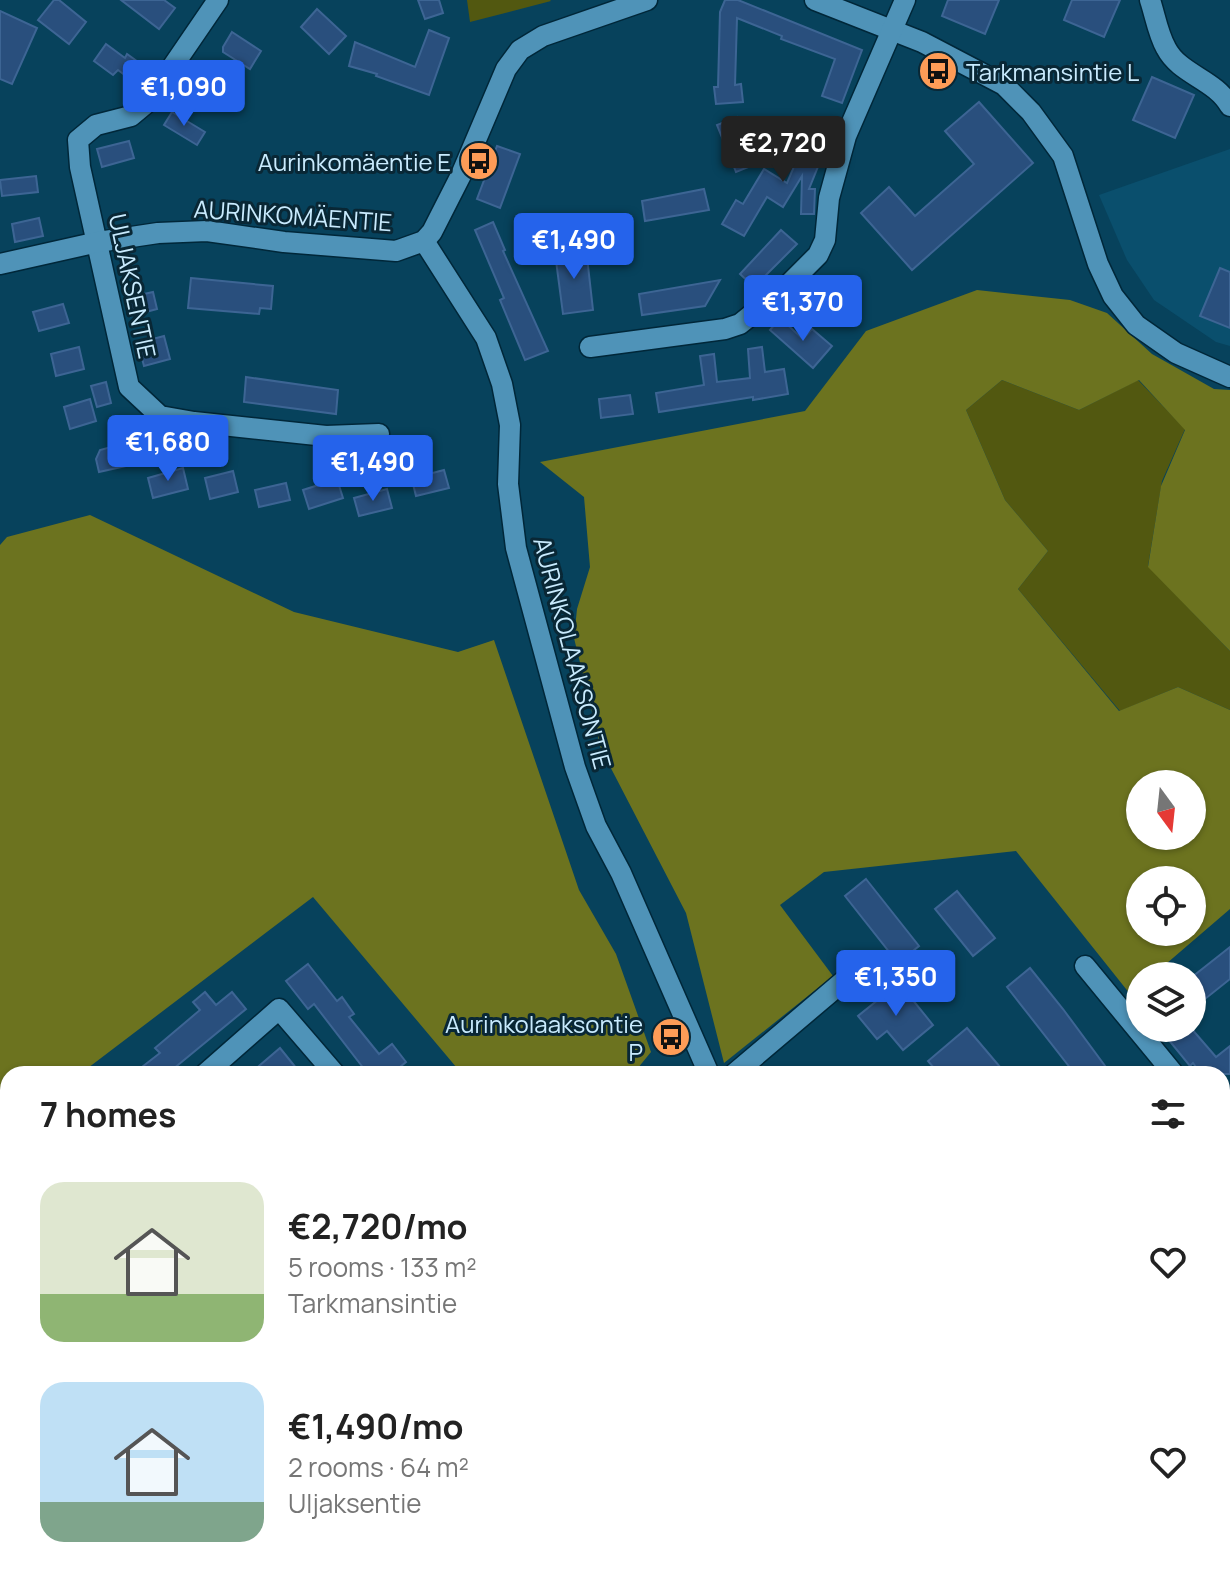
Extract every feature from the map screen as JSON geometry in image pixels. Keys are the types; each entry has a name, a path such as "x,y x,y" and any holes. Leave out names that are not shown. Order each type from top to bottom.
{"street":[{"name":"ULJAKSENTIE","path":"218,0 149,101 131,116 96,125 78,140 80,167 129,387 160,416 326,436 379,434"},
{"name":"AURINKOMÄENTIE","path":"0,264 98,242 158,233 207,231 284,242 396,251 424,241 432,232 461,175 506,69 520,50 543,36 647,0"},
{"path":"815,0 922,42 1004,85 1031,112 1063,156 1098,264 1113,296 1136,325 1176,353 1230,377"},
{"path":"590,347 725,329 740,324 787,286 818,255 825,240 829,198 846,136 905,0"},
{"path":"1150,0 1166,49 1187,70 1224,95 1230,106"},
{"name":"AURINKOLAAKSONTIE","path":"424,241 486,338 502,384 510,425 508,484 516,548 575,767 596,826 621,873 705,1066"},
{"path":"1085,966 1167,1066"},
{"path":"743,1066 846,979"},
{"path":"214,1066 279,1009 328,1066"}],"shaded area":[{"path":"1230,149 1230,346 1216,342 1154,300 1127,260 1099,195"}],"green space":[{"path":"467,0 550,0 551,1 470,22"},
{"path":"977,290 1070,300 1107,313 1152,354 1214,389 1230,390 1230,651 1148,567 1161,486 1185,430 1139,380 1079,410 1002,380 966,410 1005,500 1048,551 1018,589 1119,711 1178,687 1230,710 1230,909 1206,930 1206,866 1126,866 1126,946 1187,946 1168,962 1126,962 1126,989 1016,851 824,872 780,905 833,976 724,1063 686,913 601,749 574,638 577,609 590,567 584,497 540,462 805,411 866,331"},
{"path":"1002,380 1079,410 1138,380 1185,429 1162,481 1148,566 1230,651 1230,710 1178,687 1120,711 1018,589 1048,551 1005,500 966,410"},
{"path":"90,515 294,612 458,652 494,640 579,890 616,954 651,1052 640,1066 455,1066 313,897 91,1066 0,1066 0,545 7,537"}],"building":[{"path":"54,0 59,0 86,22 69,44 38,20"},
{"path":"121,0 164,0 175,8 159,29"},
{"path":"418,0 439,0 443,13 425,19"},
{"path":"725,0 738,0 862,50 842,103 822,96 835,59 737,18 735,85 741,84 743,102 716,104 714,87 718,87 720,12"},
{"path":"948,0 999,0 985,34 942,16"},
{"path":"1072,0 1120,0 1104,37 1064,20"},
{"path":"317,9 346,36 329,54 301,27"},
{"path":"0,11 37,28 12,84 0,79"},
{"path":"429,30 449,38 429,95 349,66 355,42 415,67"},
{"path":"232,32 261,51 250,69 223,52"},
{"path":"106,44 125,58 127,54 145,67 134,82 118,70 113,75 94,61"},
{"path":"219,72 234,85 219,103 204,90"},
{"path":"1152,77 1194,95 1175,138 1133,120"},
{"path":"979,102 1033,163 912,270 861,213 889,187 915,216 974,164 945,131"},
{"path":"172,112 205,132 197,145 164,125"},
{"path":"737,117 756,164 736,172 717,125"},
{"path":"812,124 832,132 809,189 815,189 814,214 801,214 802,176 783,207 767,197 744,236 722,224 736,200 743,204 764,169 787,183"},
{"path":"129,141 134,158 102,167 97,149"},
{"path":"497,146 520,154 500,208 477,199"},
{"path":"36,176 38,192 2,196 0,180"},
{"path":"704,189 709,210 645,221 642,201"},
{"path":"39,218 43,236 15,242 12,224"},
{"path":"493,222 548,351 525,360 500,300 504,298 475,230"},
{"path":"781,230 797,244 754,287 740,274"},
{"path":"586,248 593,310 563,314 555,253"},
{"path":"1220,268 1230,272 1230,328 1200,316"},
{"path":"191,278 273,286 271,309 260,308 259,314 188,308"},
{"path":"720,280 705,306 642,315 639,294"},
{"path":"153,292 157,309 131,316 126,298"},
{"path":"63,304 69,323 39,331 33,312"},
{"path":"780,318 803,339 812,329 832,346 813,368 770,330"},
{"path":"164,336 170,359 144,366 138,343"},
{"path":"79,347 84,369 56,376 51,354"},
{"path":"762,347 765,372 784,369 788,394 659,412 656,393 704,385 700,356 714,354 717,382 750,378 748,349"},
{"path":"246,377 338,390 336,414 244,402"},
{"path":"106,382 111,403 97,407 91,386"},
{"path":"630,395 633,414 601,418 599,399"},
{"path":"90,399 96,421 70,429 64,407"},
{"path":"122,444 131,447 135,464 99,472 96,459 100,450"},
{"path":"183,468 188,489 153,498 148,478"},
{"path":"444,470 449,488 416,496 413,484 398,482"},
{"path":"233,471 238,492 210,499 205,478"},
{"path":"337,479 343,498 309,509 303,490"},
{"path":"286,483 290,500 259,507 255,490"},
{"path":"387,489 392,508 359,516 354,498"},
{"path":"866,879 919,946 898,963 845,896"},
{"path":"957,891 995,938 973,956 935,909"},
{"path":"1230,947 1230,979 1206,998 1206,966"},
{"path":"308,964 337,1001 342,997 354,1014 349,1017 379,1054 392,1044 406,1062 401,1066 362,1066 314,1004 308,1009 286,981"},
{"path":"1030,968 1105,1066 1069,1066 1007,987"},
{"path":"899,983 933,1025 903,1050 887,1031 877,1039 858,1016"},
{"path":"205,992 216,1005 232,992 246,1009 177,1066 143,1066 160,1053 155,1048 200,1010 193,1002"},
{"path":"967,1028 999,1066 932,1066 928,1061"},
{"path":"1170,1042 1203,1042 1216,1057 1230,1046 1230,1066 1195,1066 1193,1063 1190,1066"},
{"path":"280,1048 295,1066 259,1066"}],"place":[{"name":"Tarkmansintie L","path":"938,71"},
{"name":"Aurinkomäentie E","path":"479,161"},
{"name":"Aurinkolaaksontie P","path":"671,1037"}]}
